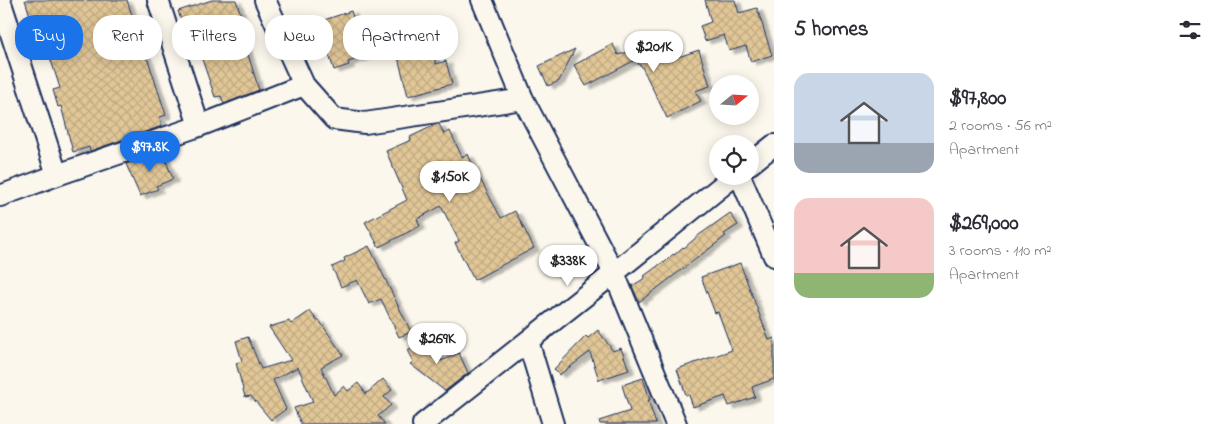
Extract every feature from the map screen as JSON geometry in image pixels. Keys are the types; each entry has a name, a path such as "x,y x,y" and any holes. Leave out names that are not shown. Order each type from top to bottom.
{"street":[{"path":"0,0 57,175"},
{"path":"158,0 199,126"},
{"path":"264,0 304,84 334,119 365,123 523,99"},
{"path":"482,0 523,99 614,274 676,424"},
{"path":"0,196 199,126 304,84"},
{"path":"759,157 774,145"},
{"path":"423,424 614,274 723,185"},
{"path":"744,185 774,256"},
{"path":"528,342 554,424"}],"building":[{"path":"25,0 127,0 132,15 93,15 93,60 148,60 166,115 160,117 162,126 90,151 89,147 73,152 61,106 58,107 53,90 60,88 51,60 83,60 83,15 30,15"},
{"path":"212,0 236,0 241,15 179,15 178,11"},
{"path":"705,0 735,0 739,13 757,8 772,55 751,62 746,46 729,51 724,35 705,41 700,26 711,22"},
{"path":"351,11 352,15 343,15 343,60 354,60 348,62 349,65 334,70 331,60 333,60 333,17"},
{"path":"669,39 675,58 699,50 709,86 695,91 701,101 667,118 637,59 586,86 574,65 613,44 618,55"},
{"path":"575,49 559,81 548,86 539,66"},
{"path":"202,60 250,60 259,90 224,104 221,96 215,97"},
{"path":"399,60 435,60 436,64 446,61 452,84 408,96"},
{"path":"439,124 444,134 450,131 462,157 468,154 479,179 501,218 515,211 534,248 474,280 455,243 459,241 441,206 417,219 420,226 379,247 365,222 407,200 386,151 411,140 410,137"},
{"path":"162,151 173,179 156,186 158,189 140,196 126,164"},
{"path":"730,213 738,225 639,302 632,286"},
{"path":"369,246 411,332 399,337 381,299 369,304 357,280 341,287 332,267 345,261 344,258"},
{"path":"740,263 769,340 774,338 774,379 752,387 755,397 729,406 725,396 693,407 689,395 686,395 677,369 732,350 718,312 715,313 701,277"},
{"path":"310,311 317,321 319,320 343,355 321,367 334,395 344,386 348,391 358,383 366,394 383,379 392,390 384,397 391,405 378,416 385,424 301,424 294,408 313,402 298,367 273,380 286,409 271,420 251,396 245,397 236,363 242,361 236,341 248,337 261,369 291,360 269,327 289,321 291,324"},
{"path":"598,330 613,351 621,348 629,370 599,380 590,352 559,375 554,369 586,336 588,338"},
{"path":"431,339 441,361 459,353 468,373 445,391 410,364 413,362 407,350"},
{"path":"643,378 656,424 600,424 599,421 630,411 622,385"}]}
